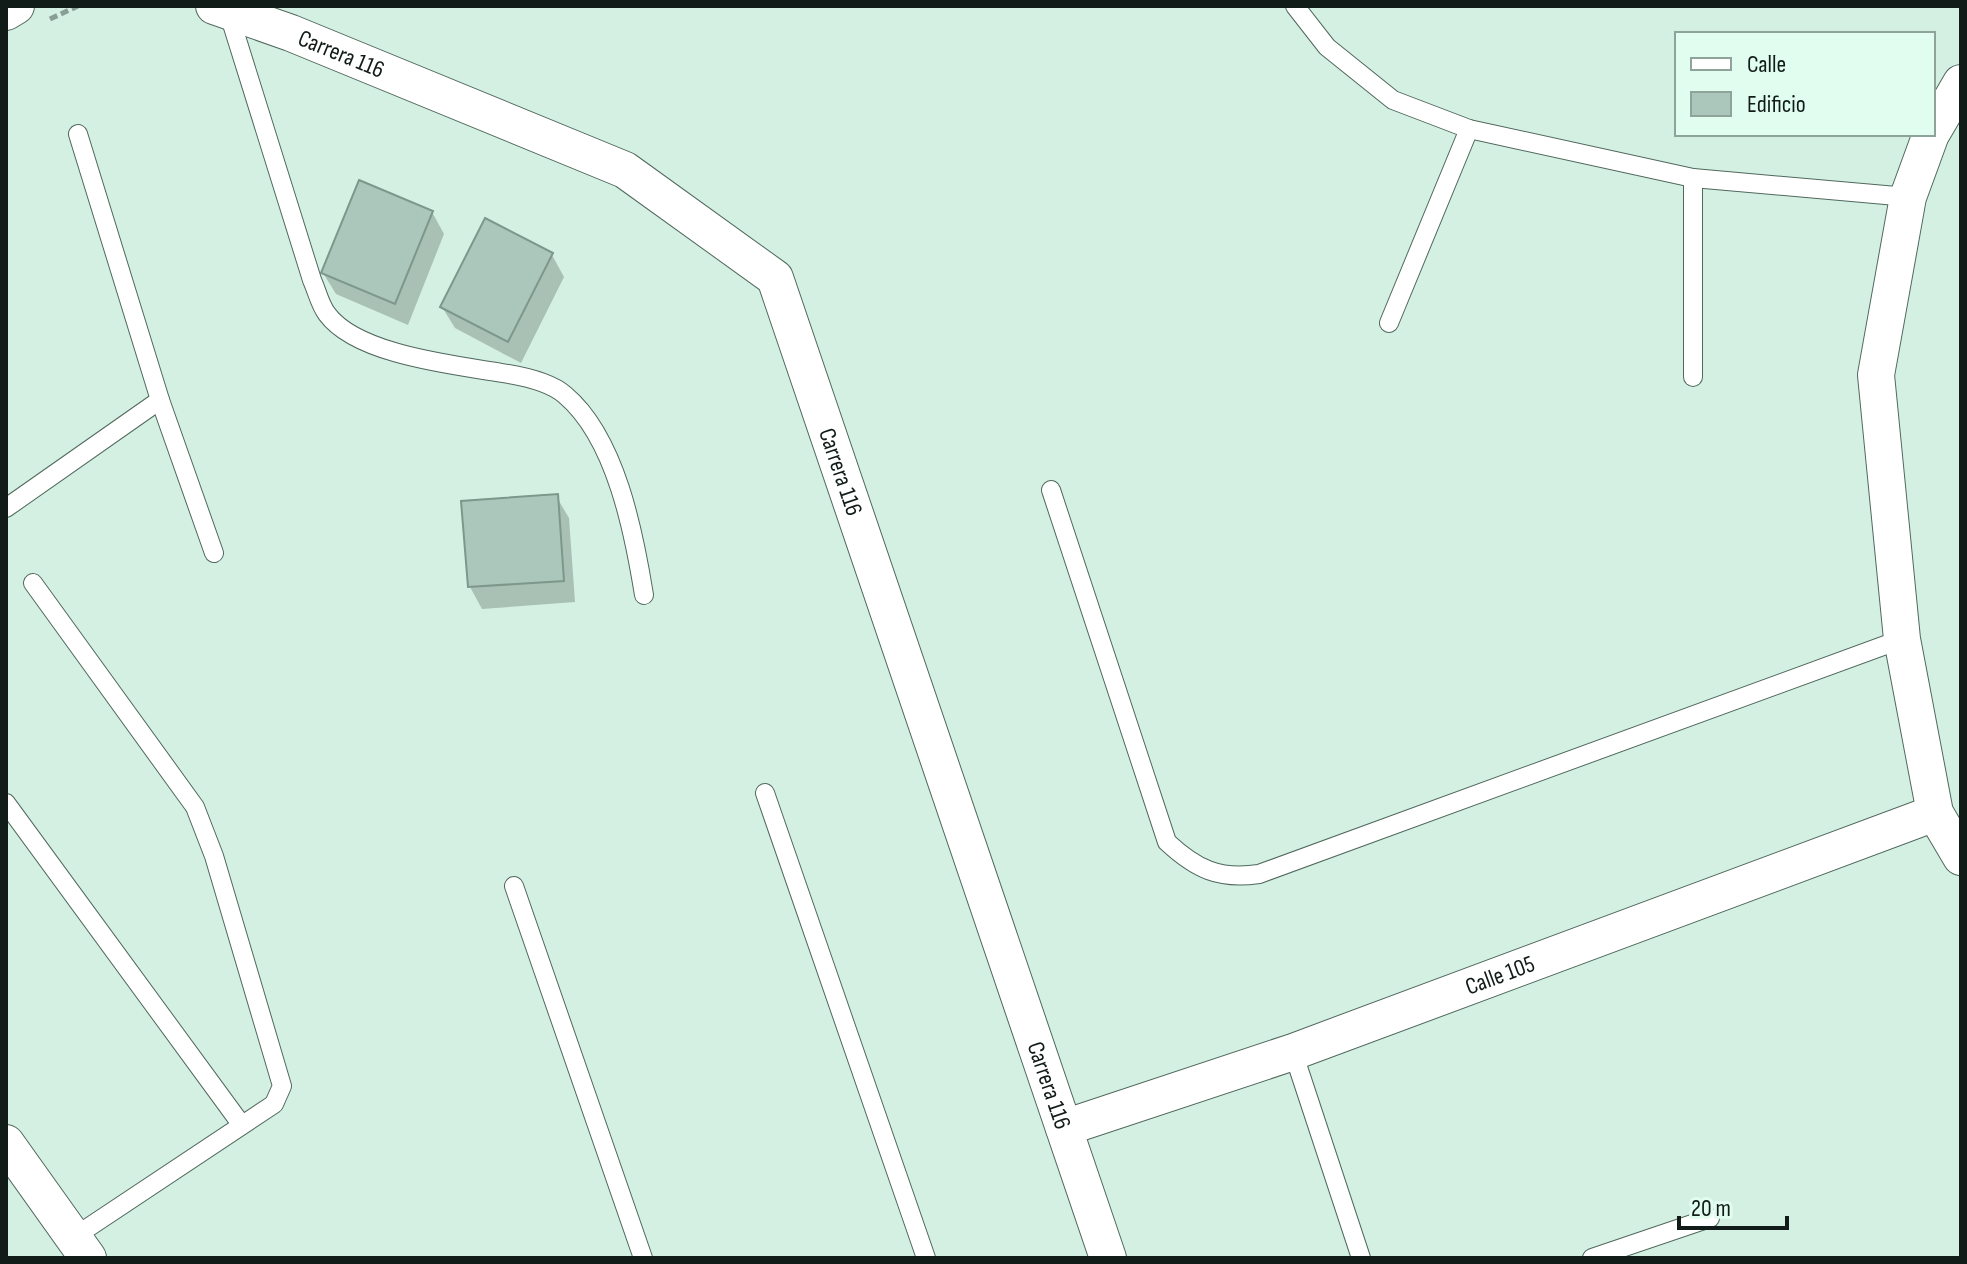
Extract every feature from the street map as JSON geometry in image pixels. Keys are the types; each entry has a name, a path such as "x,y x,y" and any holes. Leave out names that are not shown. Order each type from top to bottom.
{"street":[{"path":"6,12 16,6"},
{"name":"Carrera 116","path":"220,8 291,33 625,170 775,278 1108,1258"},
{"path":"1935,127 1961,83"},
{"path":"1931,136 1908,197 1876,375 1902,639 1935,813 1961,857"},
{"name":"Calle 105","path":"1064,1128 1293,1052 1935,813"},
{"path":"6,1143 81,1248"}],"lane":[{"path":"1295,6 1327,47 1393,100 1469,129 1693,178 1908,197"},
{"path":"220,8 312,280 327,314 346,331 401,355 516,375 564,393 586,418 613,467 633,529 644,595"},
{"path":"1389,323 1469,129"},
{"path":"78,134 160,400 214,553"},
{"path":"1693,178 1693,377"},
{"path":"6,508 160,400"},
{"path":"1051,490 1167,842 1188,861 1216,873 1239,877 1259,874 1902,639"},
{"path":"33,583 195,807 214,856 282,1086 274,1104 241,1124 81,1248"},
{"path":"765,793 926,1258"},
{"path":"6,803 241,1124"},
{"path":"514,886 643,1258"},
{"path":"1293,1052 1361,1258"},
{"path":"1592,1258 1710,1218"}],"building":[{"path":"359,180 433,211 395,304 321,273"},
{"path":"485,218 553,253 508,342 440,307"},
{"path":"558,494 564,581 468,587 461,501"}]}
